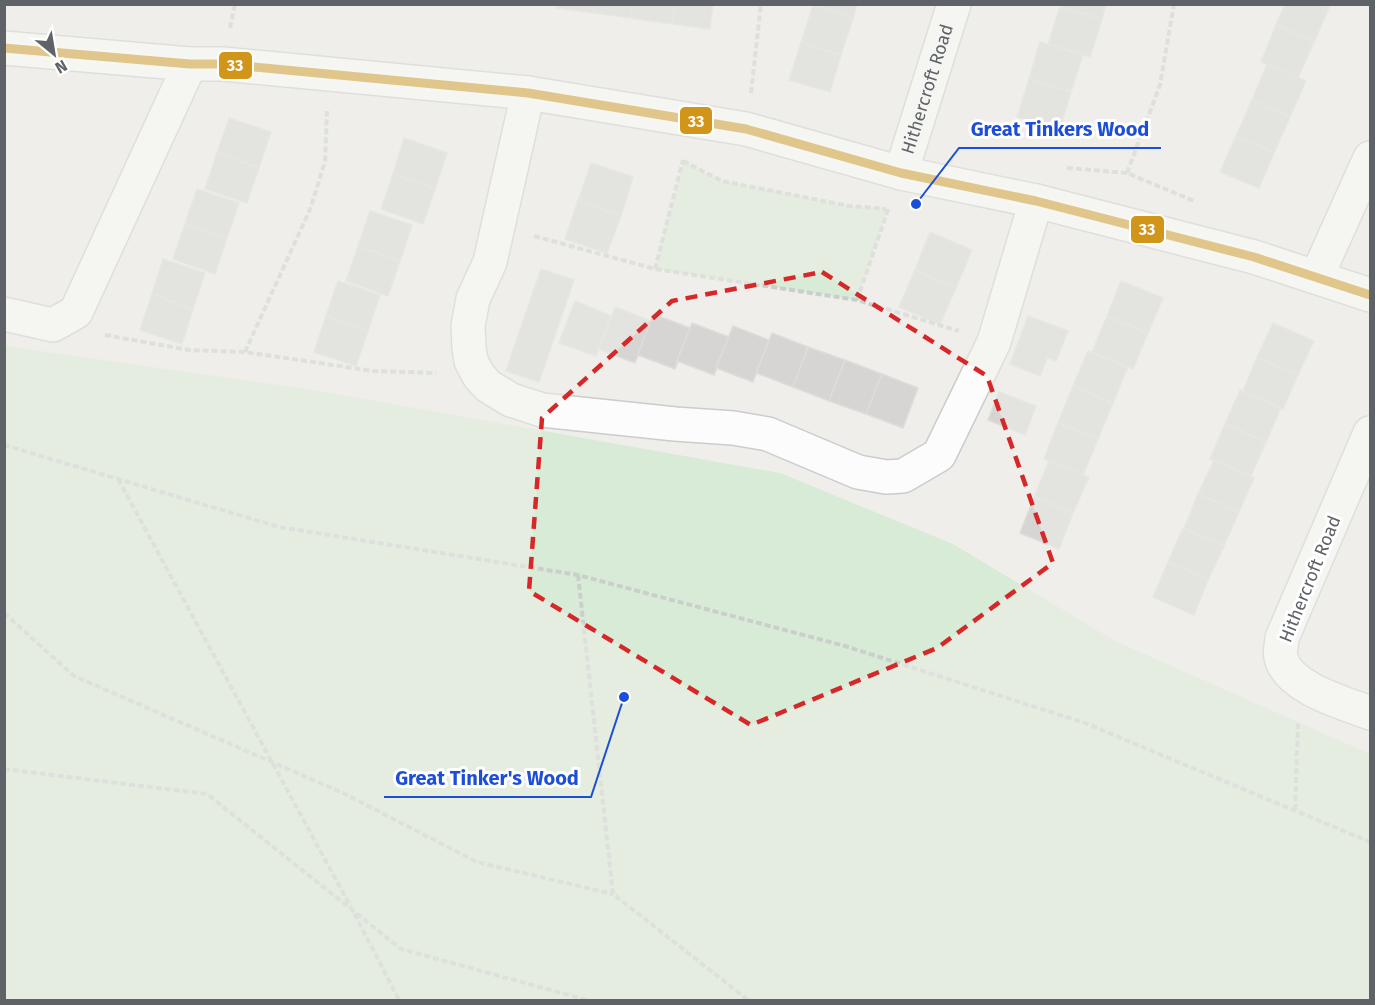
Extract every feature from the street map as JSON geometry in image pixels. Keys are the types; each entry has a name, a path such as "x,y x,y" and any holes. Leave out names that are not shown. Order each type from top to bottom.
{"street":[{"name":"Hithercroft Road","path":"901,172 954,4"},
{"name":"Hithercroft Road","path":"4,48 190,64 223,64 528,93 746,129 901,172 1036,201 1254,257 1371,295"},
{"path":"4,314 52,325 76,312 190,64"},
{"path":"528,93 490,262 473,299 468,326 471,362 479,376 488,386 511,400 542,410 733,428 768,434 858,472 886,477 903,476 939,455 994,342 1036,201"},
{"path":"1317,276 1371,158"},
{"name":"Hithercroft Road","path":"1371,433 1282,638 1281,657 1290,674 1307,688 1371,713"}],"path":[{"path":"746,129 761,4"},
{"path":"1127,173 1160,85 1174,4"},
{"path":"245,352 311,207 325,160 328,74"},
{"path":"655,269 694,121"},
{"path":"683,161 722,181 849,206 894,209"},
{"path":"857,300 901,172"},
{"path":"498,226 655,269 857,300 994,342"},
{"path":"52,325 189,350 245,352 373,371 479,376"},
{"path":"4,445 279,527 578,575 844,646 1085,723 1371,842"},
{"path":"118,479 399,1000"},
{"path":"578,575 613,894"},
{"path":"4,613 74,676 343,793 477,862 613,894 748,1000"},
{"path":"1295,810 1299,681"},
{"path":"4,768 207,794 400,949 586,1000"}],"highlighted area":[{"path":"822,272 987,376 1053,563 937,648 751,725 529,591 542,418 672,301"}],"green space":[{"path":"683,161 722,181 849,206 888,209 857,300 655,269"},
{"path":"5,346 314,390 780,473 953,544 1115,641 1370,754 1370,1000 5,1000"}],"building":[{"path":"558,4 595,4 594,13 557,8"},
{"path":"595,4 633,4 631,18 594,13"},
{"path":"633,4 675,4 672,24 631,18"},
{"path":"675,4 713,4 710,29 672,24"},
{"path":"813,4 857,4 853,18"},
{"path":"1060,4 1106,4 1102,19 1060,7"},
{"path":"1285,4 1330,6 1314,42 1276,25"},
{"path":"813,5 853,18 841,55 801,43"},
{"path":"1060,7 1102,19 1090,57 1048,44"},
{"path":"1276,25 1314,42 1298,78 1261,62"},
{"path":"1040,42 1083,55 1071,92 1029,79"},
{"path":"801,43 841,55 830,92 789,80"},
{"path":"1267,64 1306,81 1290,117 1252,100"},
{"path":"1029,79 1071,92 1060,129 1017,117"},
{"path":"1252,100 1290,117 1274,153 1236,136"},
{"path":"229,118 271,132 259,168 217,153"},
{"path":"1236,136 1274,153 1259,188 1220,172"},
{"path":"404,138 447,153 435,189 393,174"},
{"path":"217,153 259,168 247,203 205,189"},
{"path":"591,163 633,177 621,216 578,201"},
{"path":"393,174 435,189 423,224 381,209"},
{"path":"197,189 239,203 227,238 185,224"},
{"path":"578,201 621,216 607,253 565,239"},
{"path":"370,211 412,225 400,261 358,246"},
{"path":"185,224 227,238 215,274 173,259"},
{"path":"930,232 972,250 956,288 915,270"},
{"path":"358,246 400,261 388,296 346,281"},
{"path":"163,259 205,273 193,309 152,294"},
{"path":"541,269 574,280 539,382 506,371"},
{"path":"915,270 956,288 940,324 899,307"},
{"path":"338,281 380,295 368,331 326,316"},
{"path":"1121,281 1163,298 1148,333 1107,316"},
{"path":"152,294 193,309 182,344 140,330"},
{"path":"575,301 611,316 596,356 559,343"},
{"path":"615,307 651,321 635,363 599,349"},
{"path":"653,314 690,328 675,369 638,355"},
{"path":"326,316 368,331 356,366 314,352"},
{"path":"1028,316 1068,331 1056,361 1047,358 1040,376 1010,364"},
{"path":"1107,316 1148,333 1133,369 1092,352"},
{"path":"692,323 729,337 714,375 677,361"},
{"path":"1273,323 1314,341 1298,375 1257,357"},
{"path":"733,326 769,340 753,382 716,368"},
{"path":"772,333 808,347 793,387 756,373"},
{"path":"808,347 845,360 829,401 793,387"},
{"path":"1088,351 1128,367 1113,403 1073,386"},
{"path":"1257,357 1298,375 1283,409 1243,391"},
{"path":"845,360 882,374 866,414 829,401"},
{"path":"882,374 918,388 903,428 866,414"},
{"path":"1073,386 1113,403 1098,439 1058,423"},
{"path":"1240,390 1281,408 1266,442 1225,424"},
{"path":"999,392 1036,406 1025,435 988,420"},
{"path":"1058,423 1098,439 1083,475 1044,459"},
{"path":"1225,424 1266,442 1251,476 1210,459"},
{"path":"1214,460 1254,478 1239,512 1198,494"},
{"path":"1049,461 1089,477 1073,513 1034,497"},
{"path":"1198,494 1239,512 1224,546 1184,529"},
{"path":"1034,497 1073,513 1059,549 1020,533"},
{"path":"1183,528 1224,546 1208,580 1168,562"},
{"path":"1168,562 1208,580 1194,615 1153,597"}],"transit line":[{"name":"33","path":"4,48 190,64 223,64 528,93 746,129 901,173 1036,201 1254,257 1370,295"}],"place":[{"name":"Great Tinkers Wood","path":"916,204"},
{"name":"Great Tinker's Wood","path":"624,697"}]}
